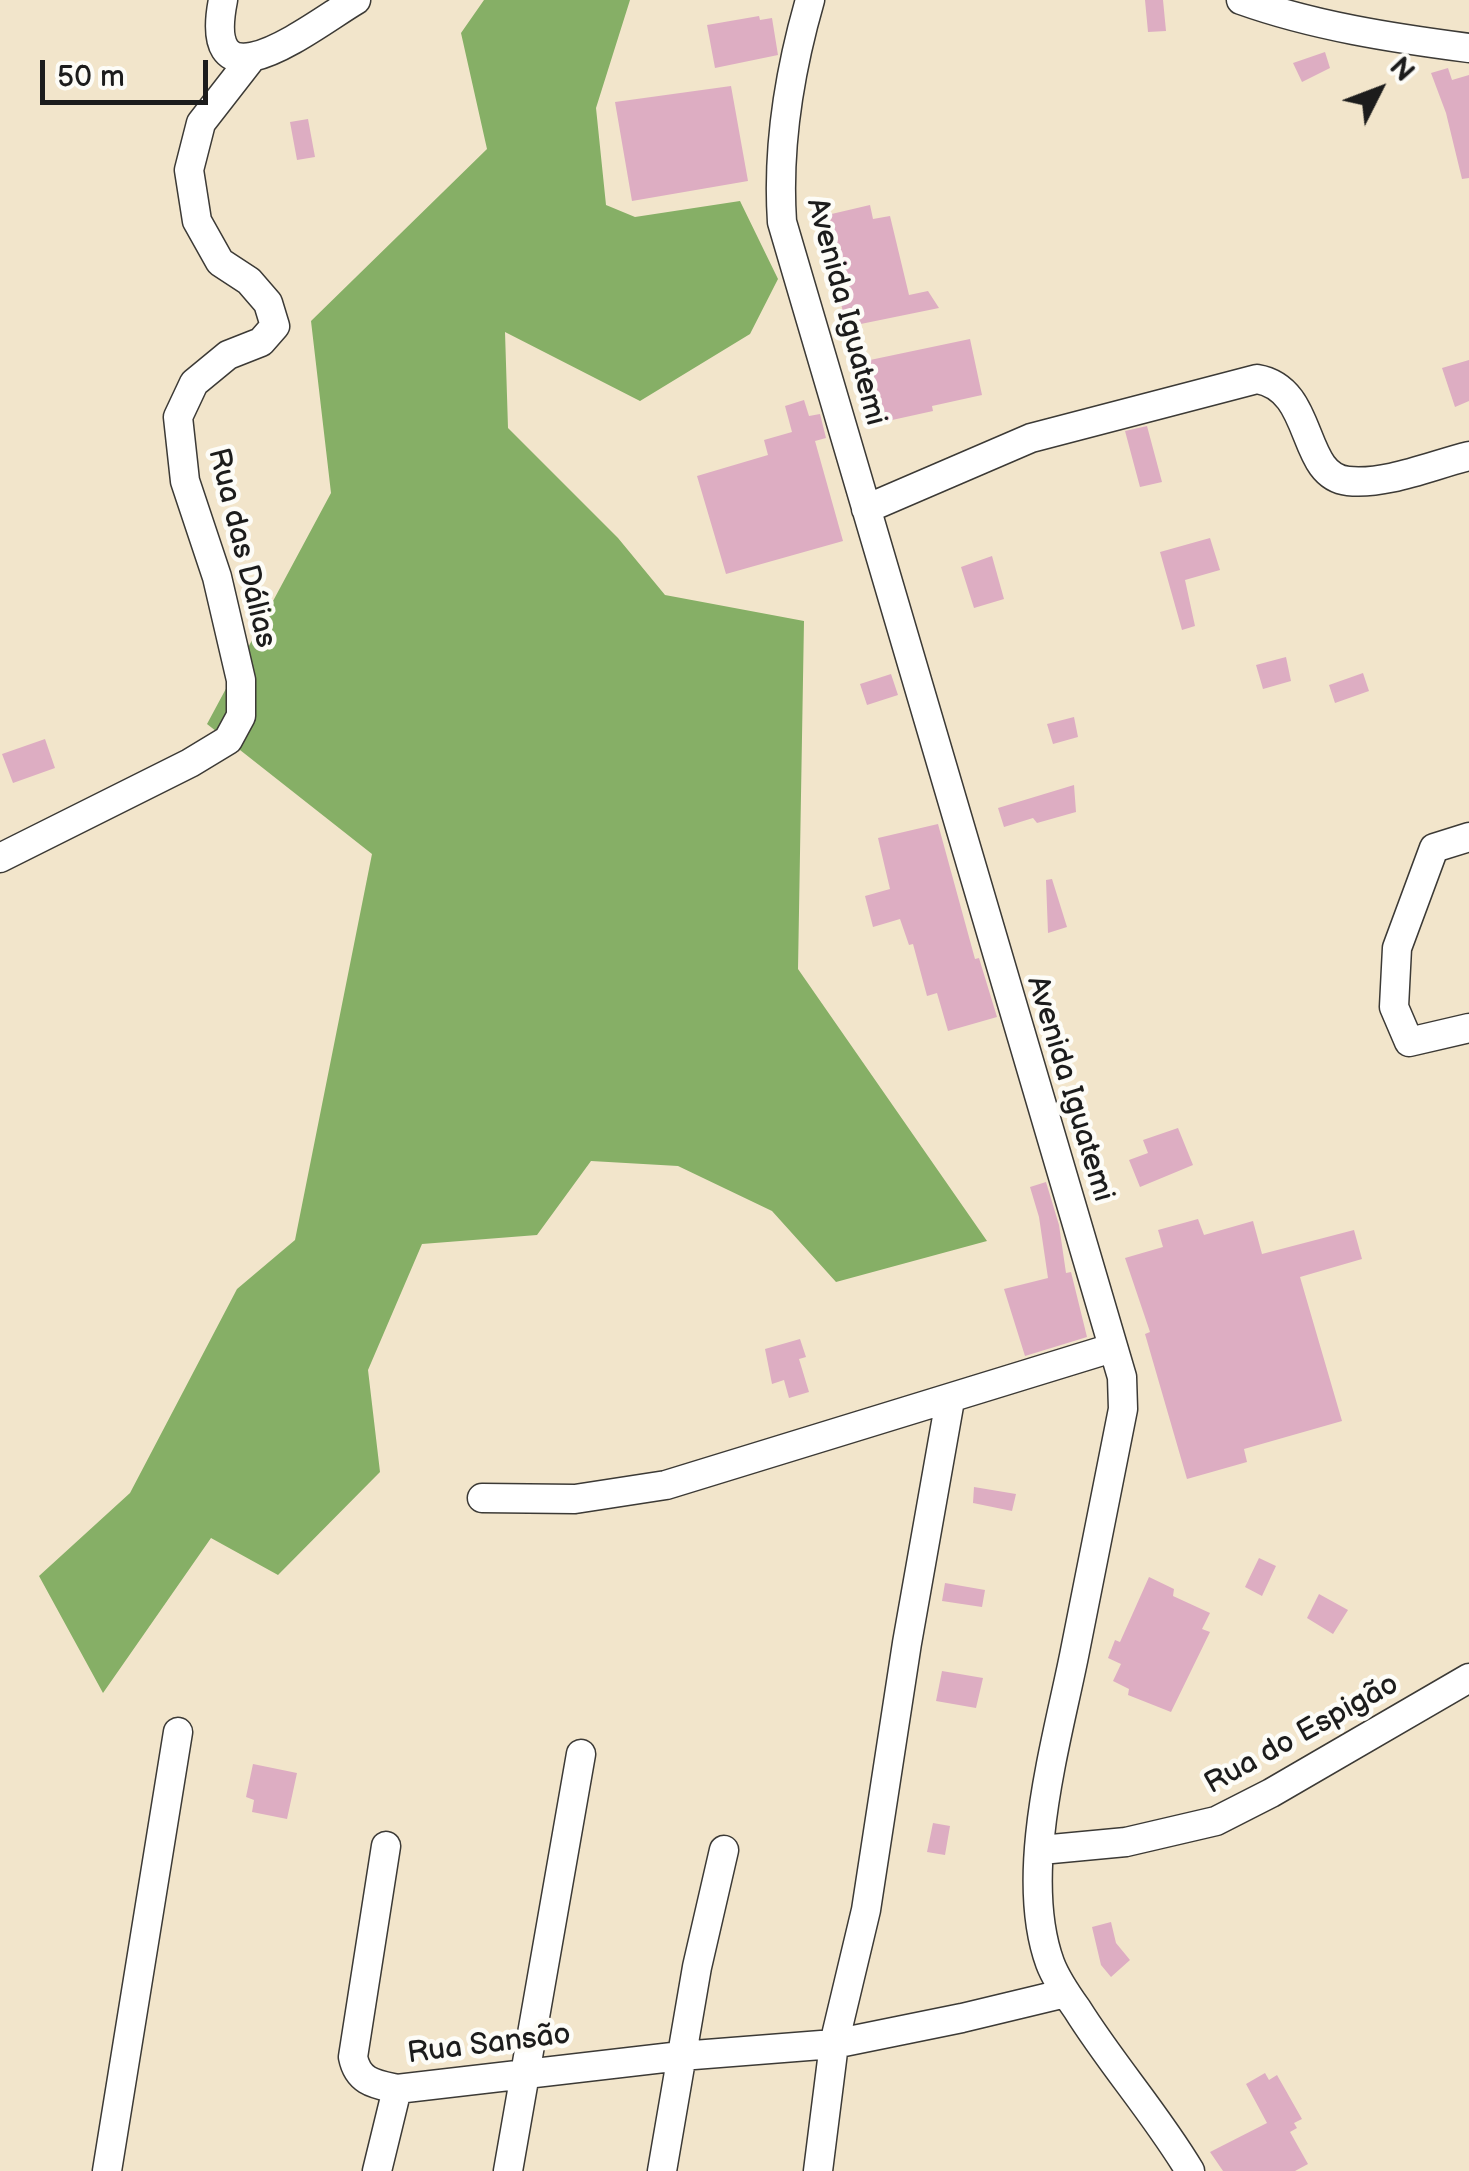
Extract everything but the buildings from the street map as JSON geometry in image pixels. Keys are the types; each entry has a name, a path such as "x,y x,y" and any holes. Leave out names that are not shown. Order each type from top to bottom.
{"street":[{"path":"223,0 218,30 228,53 250,60 267,54 356,0"},
{"name":"Avenida Iguatemi","path":"810,0 795,52 779,170 782,222 1122,1377 1123,1409 1043,1812 1037,1886 1042,1931 1050,1964 1066,1993 1190,2171"},
{"path":"1240,0 1276,6 1388,38 1469,48"},
{"name":"Rua das Dálias","path":"0,858 228,740 241,716 241,680 217,577 185,481 178,417 194,383 228,355 261,342 275,326 268,303 249,281 220,262 196,221 190,170 201,123 250,60"},
{"path":"866,509 1031,438 1256,379 1282,388 1294,403 1326,471 1336,478 1362,482 1469,456"},
{"path":"1469,837 1434,848 1397,948 1394,1007 1408,1042 1469,1028"},
{"path":"482,1498 575,1498 666,1485 1112,1348"},
{"path":"818,2171 834,2044 866,1910 950,1400"},
{"name":"Rua do Espigão","path":"1041,1850 1126,1842 1216,1821 1469,1678"},
{"path":"107,2171 178,1732"},
{"path":"508,2171 580,1754"},
{"name":"Rua Sansão","path":"386,1846 353,2057 360,2076 370,2084 397,2089 681,2056 834,2044 1066,1993"},
{"path":"662,2171 697,1967 724,1850"},
{"path":"376,2171 397,2089"}],"green space":[{"path":"484,0 630,0 596,108 606,205 635,217 740,201 778,279 750,334 640,401 505,332 508,428 618,538 665,595 804,621 798,969 987,1241 836,1282 772,1211 678,1166 591,1161 537,1235 422,1244 368,1370 380,1472 278,1575 211,1538 103,1693 39,1576 130,1493 237,1289 295,1240 372,854 207,724 331,493 311,321 487,149 461,33"}]}
